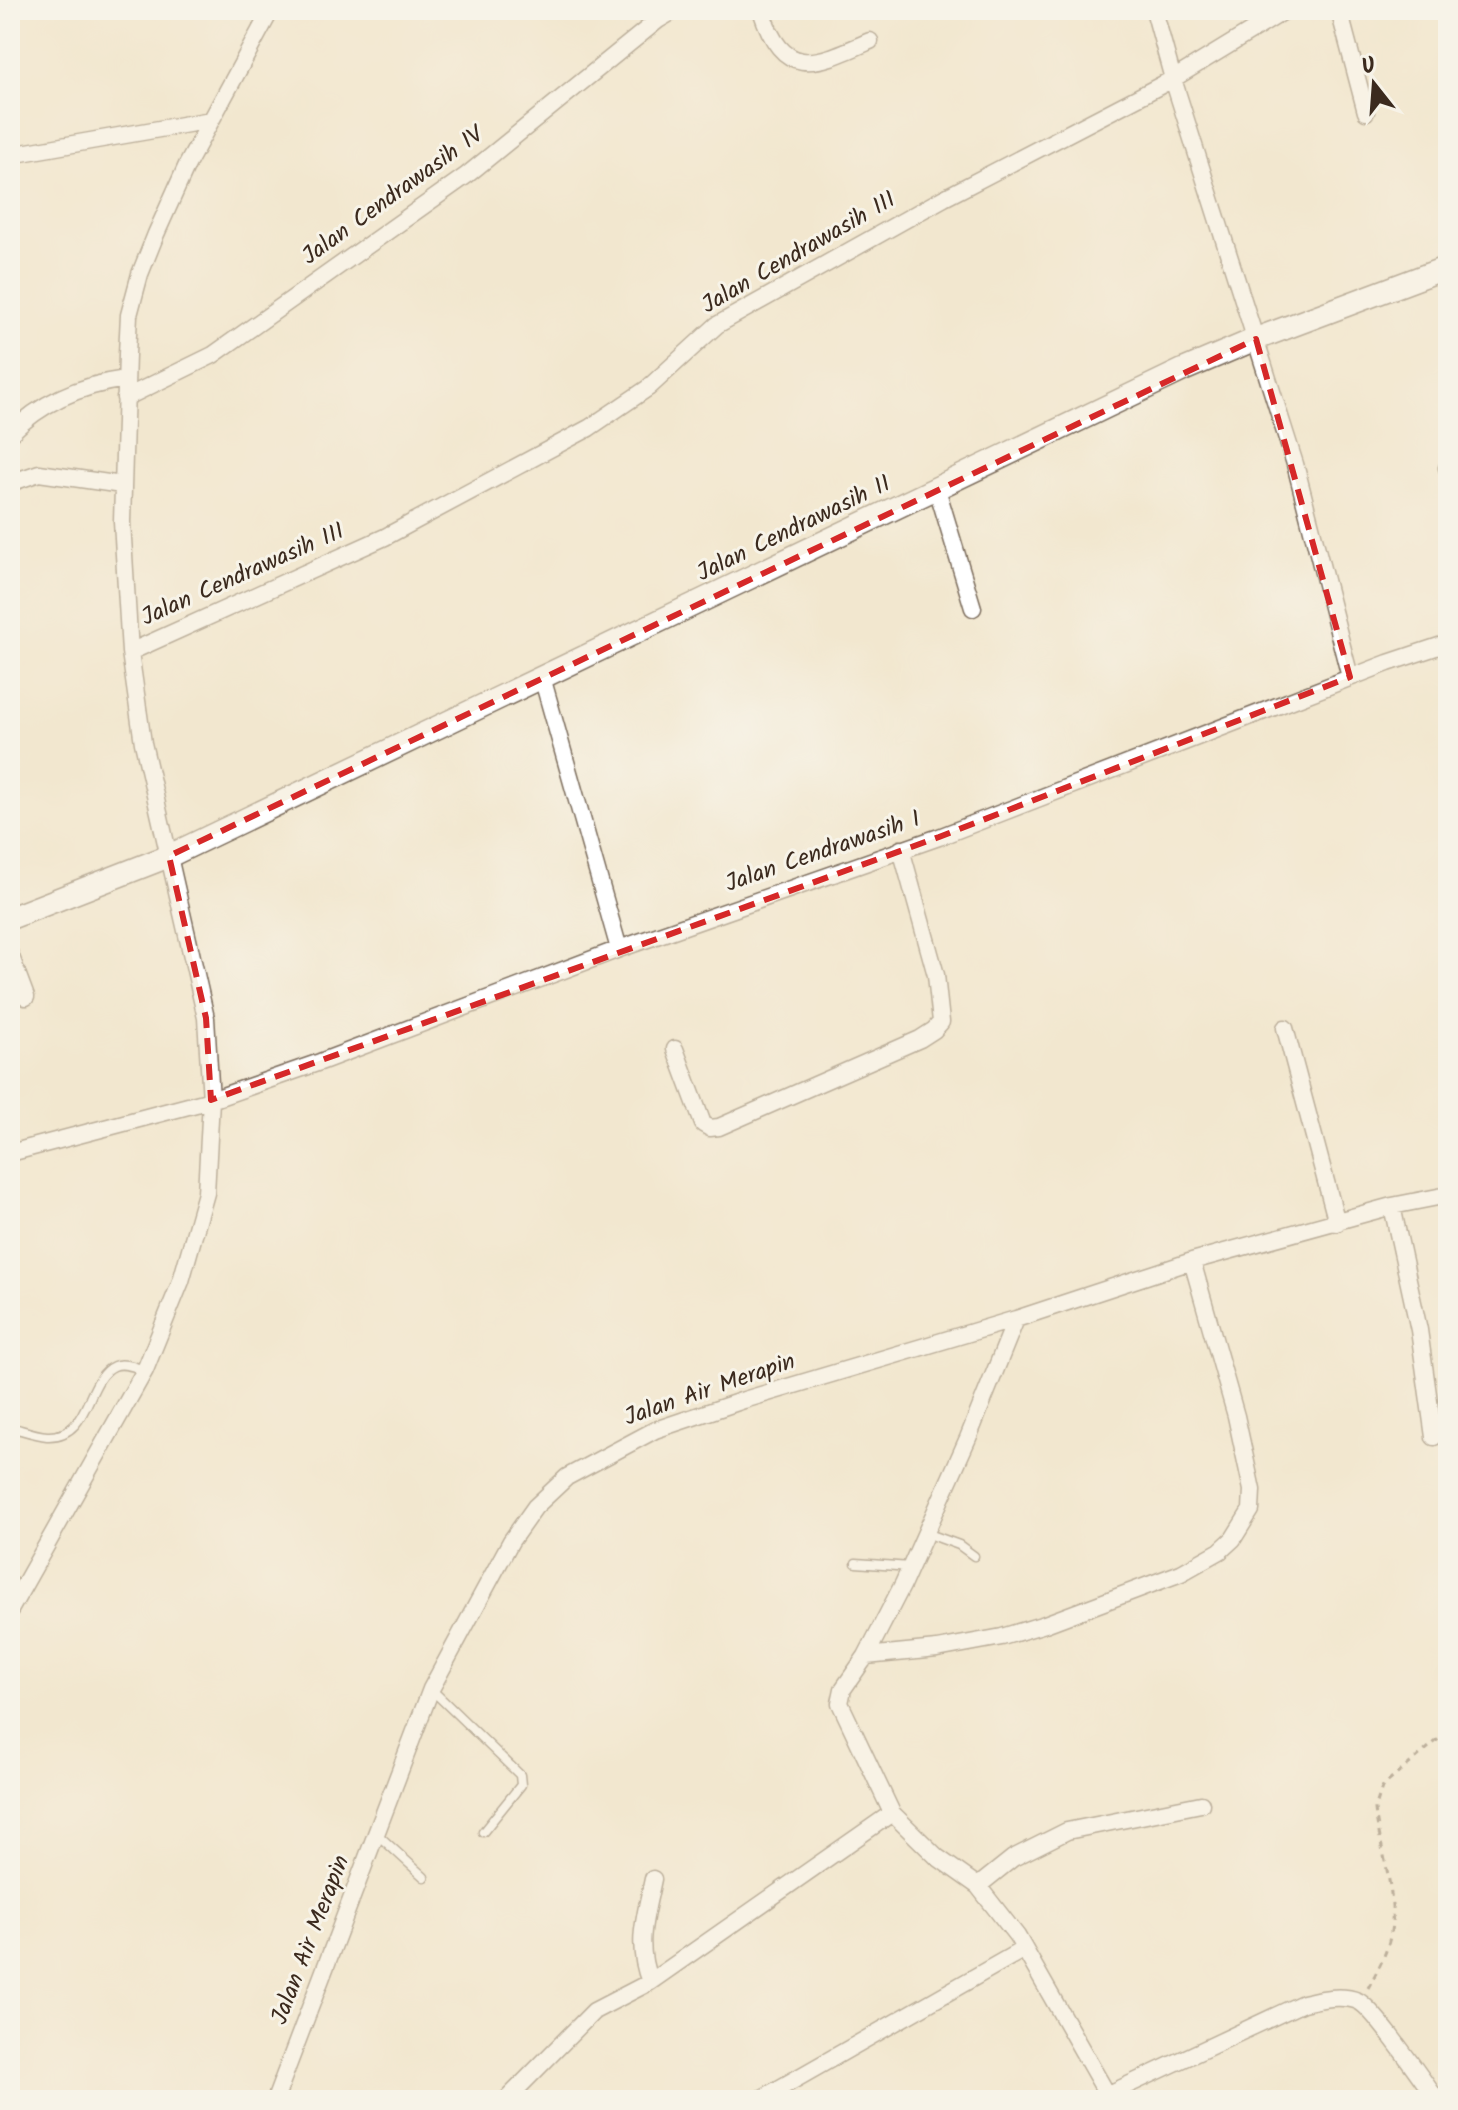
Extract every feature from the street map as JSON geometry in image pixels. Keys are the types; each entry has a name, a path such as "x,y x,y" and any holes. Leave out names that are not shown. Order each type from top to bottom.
{"street":[{"path":"10,1610 145,1370 181,1281 206,1193 211,1100 206,1018 143,743 130,652 122,522 129,315 140,274 181,179 271,10"},
{"name":"Jalan Cendrawasih IV","path":"125,398 226,346 467,175 675,10"},
{"path":"761,10 772,38 784,52 800,62 820,62 870,41"},
{"path":"1154,10 1295,464 1350,677"},
{"name":"Jalan Cendrawasih III","path":"130,652 385,537 589,428 648,388 717,325 944,198 1173,79 1286,10"},
{"path":"1339,10 1366,112"},
{"path":"10,155 211,120"},
{"name":"Jalan Cendrawasih II","path":"10,918 169,856 1183,370 1256,339 1448,267"},
{"path":"10,434 43,406 72,391 126,379"},
{"path":"10,483 39,473 122,485"},
{"path":"937,489 973,608"},
{"name":"Jalan Cendrawasih I","path":"10,1153 211,1100 320,1062 619,949 939,837 1350,677 1448,643"},
{"path":"542,677 619,949"},
{"path":"675,1049 703,1124 710,1128 719,1127 934,1030 941,1022 936,975 901,849"},
{"path":"10,954 26,997"},
{"path":"1285,1028 1337,1223"},
{"name":"Jalan Air Merapin","path":"280,2097 431,1689 511,1541 535,1507 567,1477 655,1430 744,1400 1016,1319 1192,1261 1392,1206 1448,1195"},
{"path":"1392,1206 1419,1330 1434,1437"},
{"path":"866,1656 937,1649 1002,1637 1045,1624 1181,1573 1220,1551 1233,1539 1251,1510 1252,1490 1236,1416 1192,1261"},
{"path":"1016,1319 911,1567 866,1656 843,1689 840,1703 892,1813 937,1857 978,1886 1017,1936 1102,2097 1303,2003 1340,1998 1361,2002 1437,2100"},
{"path":"978,1886 1013,1858 1067,1831 1201,1804"},
{"path":"506,2100 594,2011 610,2000 650,1982 892,1813"},
{"path":"650,1982 641,1953 642,1929 653,1879"},
{"path":"759,2100 1024,1949"}],"lane":[{"path":"10,1427 46,1436 65,1432 81,1418 101,1378 111,1368 125,1365 145,1370"},
{"path":"926,1533 959,1545 974,1556"},
{"path":"856,1563 911,1567"},
{"path":"431,1689 520,1775 521,1785 483,1832"},
{"path":"378,1835 424,1877"}],"path":[{"path":"1361,2002 1389,1942 1392,1918 1375,1809 1378,1798 1382,1787 1448,1731"}],"highlighted area":[{"path":"1256,339 1350,677 939,837 211,1100 206,1018 169,856"}]}
